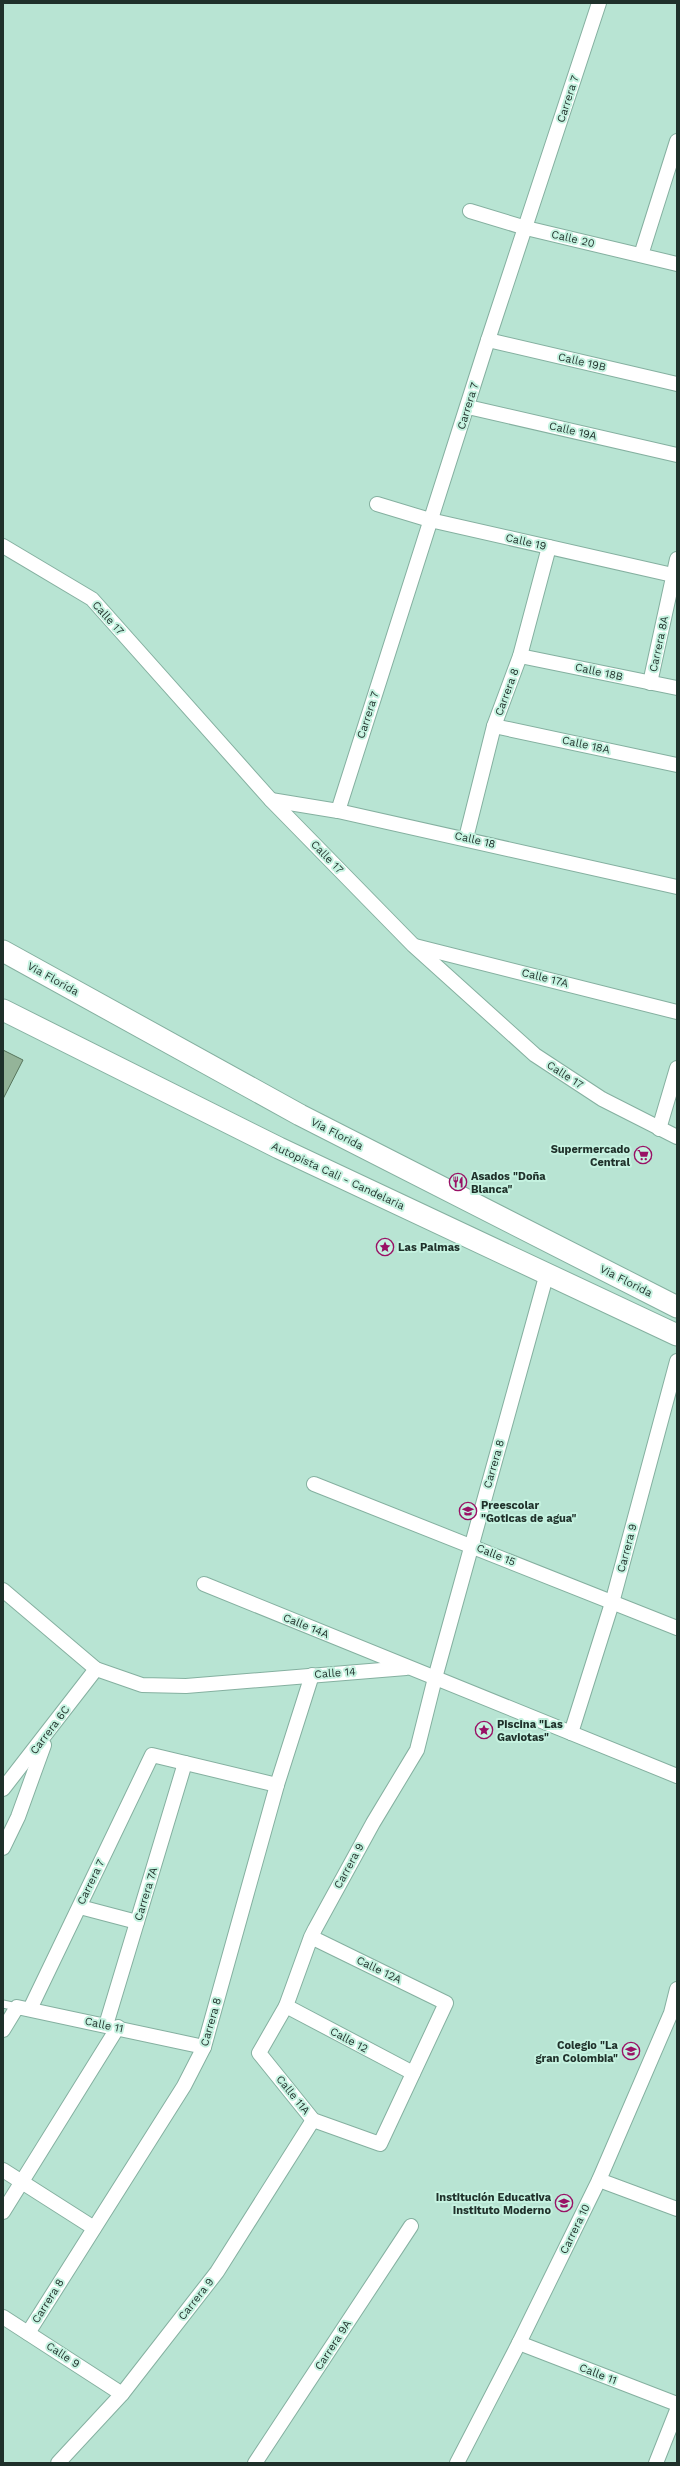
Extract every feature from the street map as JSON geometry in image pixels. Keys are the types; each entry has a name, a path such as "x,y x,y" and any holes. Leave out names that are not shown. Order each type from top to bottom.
{"main road":[{"name":"Via Florida","path":"3,951 300,1115 677,1307"},
{"name":"Autopista Cali - Candelaria","path":"3,1010 279,1148 677,1335"}],"street":[{"name":"Carrera 7","path":"338,811 430,520 468,407 488,340 599,3"},
{"path":"641,255 677,144"},
{"name":"Calle 20","path":"470,211 526,228 677,264"},
{"name":"Calle 19B","path":"488,340 677,384"},
{"name":"Calle 19A","path":"468,407 677,455"},
{"name":"Calle 19","path":"377,504 430,520 675,576"},
{"name":"Calle 17","path":"3,546 92,599 271,800 413,945 535,1055 602,1099 677,1137"},
{"name":"Carrera 8","path":"466,838 494,726 520,656 549,547"},
{"name":"Carrera 8A","path":"650,682 675,576 677,558"},
{"name":"Calle 18B","path":"520,656 677,688"},
{"name":"Calle 18A","path":"494,726 677,764"},
{"name":"Calle 18","path":"271,800 338,811 466,838 677,887"},
{"name":"Calle 17A","path":"413,945 677,1012"},
{"path":"659,1129 677,1068"},
{"name":"Carrera 8","path":"435,1678 547,1273"},
{"name":"Carrera 9","path":"571,1733 612,1603 677,1361"},
{"name":"Calle 15","path":"314,1484 677,1628"},
{"name":"Calle 14A","path":"204,1584 409,1667"},
{"name":"Calle 14","path":"3,1590 96,1669 142,1685 186,1686 409,1667 677,1776"},
{"name":"Carrera 6C","path":"3,1789 48,1733 96,1669"},
{"name":"Carrera 8","path":"28,2333 184,2086 204,2047 277,1785 312,1675"},
{"name":"Carrera 9","path":"259,2053 286,2006 311,1937 373,1823 417,1750 435,1678"},
{"path":"3,1848 18,1817 48,1733"},
{"name":"Carrera 7","path":"3,2030 24,2008 80,1907 152,1755 185,1763"},
{"path":"185,1763 277,1785"},
{"name":"Carrera 7A","path":"3,2212 23,2182 112,2026 137,1922 185,1763"},
{"path":"80,1907 137,1922"},
{"name":"Calle 12A","path":"311,1937 446,2003 413,2073"},
{"name":"Carrera 10","path":"457,2463 519,2343 599,2180 674,2014 677,1989"},
{"name":"Calle 12","path":"286,2006 413,2073"},
{"name":"Calle 11","path":"24,2008 204,2047"},
{"name":"Calle 11A","path":"259,2053 313,2120 380,2144 413,2073"},
{"name":"Carrera 9","path":"58,2463 122,2394 217,2272 313,2120"},
{"path":"3,2170 94,2228"},
{"path":"599,2180 677,2209"},
{"name":"Carrera 9A","path":"255,2463 412,2226"},
{"name":"Calle 9","path":"3,2317 122,2394"},
{"name":"Calle 11","path":"519,2343 677,2404"},
{"path":"656,2463 677,2410"}],"lane":[{"name":"Calle 11","path":"3,2004 24,2008"}],"building":[{"path":"3,1050 23,1060 3,1099"}],"place":[{"name":"Supermercado Central","path":"643,1155"},
{"name":"Asados \"Doña Blanca\"","path":"458,1182"},
{"name":"Las Palmas","path":"385,1247"},
{"name":"Preescolar \"Goticas de agua\"","path":"468,1511"},
{"name":"Piscina \"Las Gaviotas\"","path":"484,1730"},
{"name":"Colegio \"La gran Colombia\"","path":"631,2051"},
{"name":"Institución Educativa Instituto Moderno","path":"564,2203"}]}
